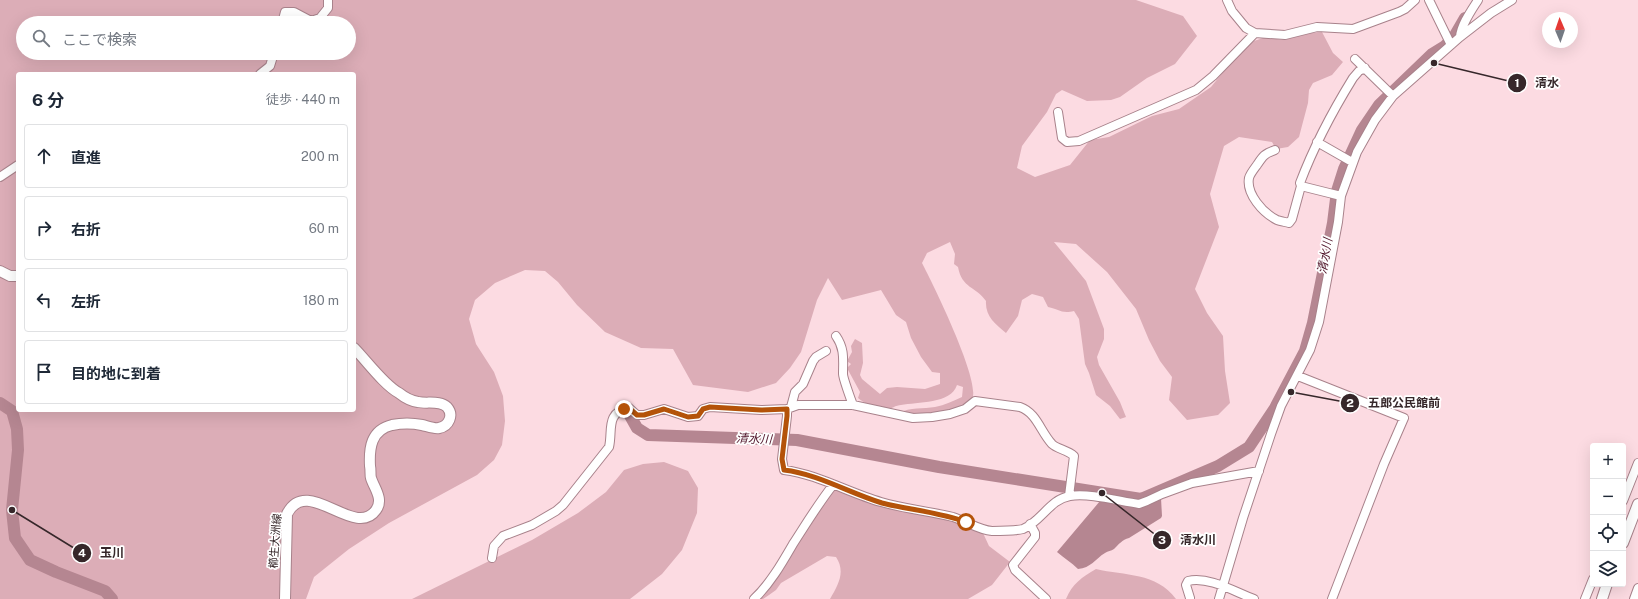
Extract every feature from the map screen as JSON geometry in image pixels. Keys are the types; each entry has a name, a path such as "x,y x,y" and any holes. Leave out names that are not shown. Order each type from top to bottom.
{"main road":[{"path":"0,271 10,276 16,276"},
{"name":"櫛生大洲線","path":"285,599 287,514 290,508 305,500 312,500 346,515 358,518 368,516 376,510 379,502 378,494 371,478 370,450 376,434 385,426 400,423 416,424 438,429 446,426 450,420 450,413 447,407 440,403 426,404 416,402 397,393 356,350"},
{"path":"1626,536 1638,504"},
{"path":"1602,599 1606,587"}],"street":[{"path":"322,16 328,8 328,0"},
{"path":"1227,0 1232,11 1246,28 1254,33 1285,36 1317,27 1353,29 1399,12 1415,0"},
{"path":"1429,0 1451,45"},
{"path":"1460,38 1460,34 1470,12 1478,0"},
{"path":"1219,599 1243,518 1281,406 1298,376 1310,350 1319,322 1338,222 1341,196 1352,162 1365,136 1392,96 1491,13 1512,0"},
{"path":"284,16 285,12 294,12 302,16"},
{"path":"1058,112 1062,138 1067,142 1079,141 1196,90 1213,76 1254,33"},
{"path":"1355,58 1392,96"},
{"path":"262,72 270,66 272,60"},
{"path":"1275,150 1266,153 1249,178 1249,189 1254,200 1269,215 1277,220 1288,223 1292,219 1301,186 1300,183 1309,157 1353,78 1359,71 1365,68"},
{"path":"1317,142 1352,162"},
{"path":"0,177 16,167"},
{"path":"1301,186 1341,196"},
{"path":"836,336 844,357 843,375 853,405"},
{"path":"826,351 816,357 813,361 803,384 795,392 789,408 782,459 784,470 797,472 883,503 955,518 984,530 993,531 1022,529 1052,505 1069,496 1086,496 1139,504 1192,483 1259,471"},
{"path":"1298,376 1404,418 1384,464 1332,599"},
{"path":"492,558 494,546 503,536 532,525 556,511 563,505 609,447 611,435 610,423 617,414 624,409 629,408 637,415 644,415 664,409 688,417 698,416 703,409 710,407 761,410 789,408 798,405 853,405 913,418 950,414 965,409 975,401 1026,409 1035,418 1052,444 1074,456 1069,496"},
{"path":"1626,493 1638,462"},
{"path":"754,599 760,594 781,564 820,501 833,485"},
{"path":"1030,524 1036,533 1035,537 1013,564 1015,570 1046,599"},
{"path":"1190,598 1186,585 1188,581 1202,581 1254,599"},
{"path":"1585,599 1590,586"},
{"path":"1634,599 1638,588"}],"shaded area":[{"path":"0,0 1136,0 1183,16 1197,36 1175,64 1147,78 1120,97 1111,100 1087,101 1062,90 1056,94 1047,112 1022,146 1017,168 1035,177 1070,165 1090,140 1109,137 1152,116 1179,109 1211,87 1237,55 1254,41 1266,37 1282,40 1310,33 1322,32 1333,53 1343,62 1332,75 1313,83 1309,90 1308,103 1299,137 1288,147 1276,149 1272,142 1239,137 1224,146 1210,194 1219,227 1195,289 1207,313 1223,336 1225,371 1230,403 1218,415 1187,420 1169,400 1172,377 1160,361 1136,309 1107,272 1076,244 1054,242 1086,281 1104,329 1104,339 1097,357 1099,365 1120,402 1126,417 1120,419 1110,406 1096,395 1085,364 1079,319 1074,311 1063,312 1048,307 1043,297 1032,294 1022,300 1018,316 1006,333 989,315 986,301 963,279 958,267 954,264 955,254 950,242 927,253 922,263 962,350 972,385 973,396 965,404 958,408 933,415 921,416 900,413 917,408 935,407 949,403 962,397 963,387 957,385 954,391 941,399 899,405 882,410 871,406 858,398 860,392 847,368 851,364 847,361 852,352 851,346 855,339 862,343 863,363 860,375 862,379 880,394 887,388 897,387 925,389 940,384 940,373 932,372 921,357 911,338 906,322 896,315 881,290 842,300 828,278 817,300 801,352 790,368 776,383 748,392 693,385 673,349 641,348 605,332 577,305 558,282 545,271 525,270 495,283 475,300 469,319 476,344 494,372 503,396 505,421 502,445 494,460 477,475 389,523 349,549 314,577 306,599 0,599"},
{"path":"664,462 688,471 698,488 697,513 682,550 662,574 630,599 412,599 532,540 578,513 606,492 624,470 643,464"},
{"path":"835,487 946,518 983,533 989,546 1010,562 992,585 968,599 830,599 838,584 841,573 836,557 827,556 781,583 776,590 763,599 757,599"},
{"path":"1161,498 1161,518 1122,541 1114,549 1105,553 1086,567 1078,569 1057,552 1100,501 1131,506 1153,502"},
{"path":"1096,569 1150,579 1168,590 1176,599 1066,599 1071,589 1078,581"}],"waterway":[{"name":"清水川","path":"628,412 637,428 648,435 797,440 939,467 1141,499 1218,466 1249,447 1275,408 1305,351 1313,323 1333,223 1337,191 1344,169 1362,130 1379,105 1432,54 1445,46 1454,37 1465,18"},
{"path":"0,403 12,411 17,429 18,450 12,510 15,538 30,560 105,591 112,599"}],"place":[{"name":"清水","path":"1434,63"},
{"name":"五郎公民館前","path":"1291,392"},
{"name":"清水川","path":"1102,493"},
{"name":"玉川","path":"12,510"}],"route":[{"path":"624,409 629,408 637,415 644,415 664,409 688,417 698,416 703,409 710,407 737,410 787,409 782,459 782,466 784,470 818,478 856,494 883,503 934,512 966,522"}]}
